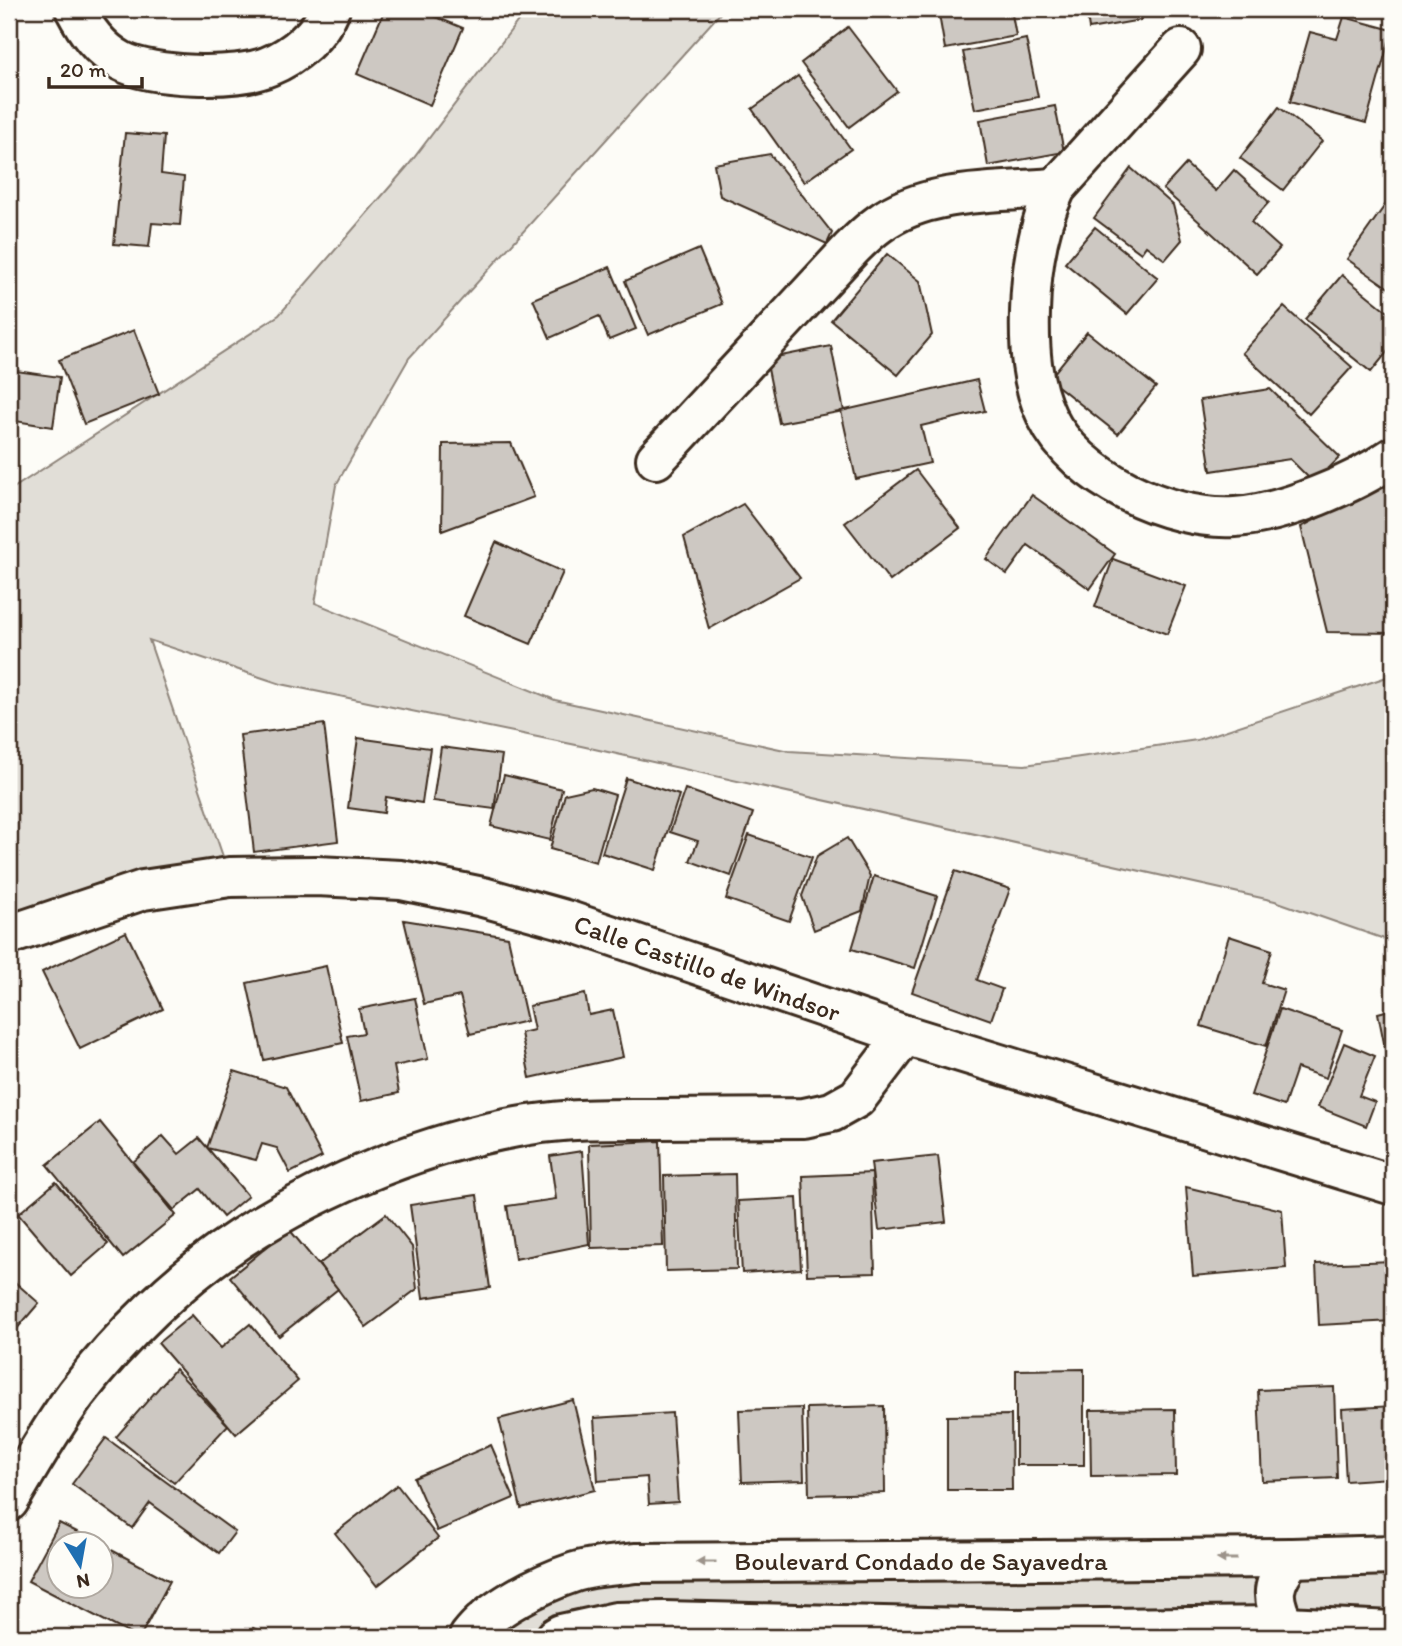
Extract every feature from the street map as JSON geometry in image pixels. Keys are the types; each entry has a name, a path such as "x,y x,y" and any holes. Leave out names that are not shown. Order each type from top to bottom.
{"street":[{"path":"75,9 98,44 121,61 149,71 187,74 232,74 268,67 301,48 327,17 330,9"},
{"path":"1181,49 1056,188 1046,209 1030,293 1029,344 1034,379 1046,416 1062,442 1084,463 1112,483 1147,500 1190,514 1235,517 1280,508 1336,488 1393,457"},
{"path":"656,459 850,248 880,222 919,203 968,194 1056,188"},
{"name":"Calle Castillo de Windsor","path":"9,936 143,890 230,877 316,876 401,880 483,897 569,921 905,1035 1393,1185"},
{"path":"9,1501 43,1443 77,1393 127,1336 182,1283 240,1238 300,1204 354,1178 420,1153 477,1136 530,1125 581,1119 804,1118 832,1112 857,1098 905,1035"},
{"name":"Boulevard Condado de Sayavedra","path":"469,1637 478,1625 523,1595 576,1572 635,1563 1393,1555"},
{"path":"1285,1626 1276,1609 1273,1589 1280,1572 1292,1558"},
{"path":"556,1637 616,1622 640,1621 1014,1633 1285,1626 1393,1631"}],"shaded area":[{"path":"527,9 724,9 409,358 336,485 315,603 555,700 789,751 1025,765 1197,740 1393,675 1393,942 1275,901 581,746 281,684 149,640 230,877 9,935 9,491 279,315 407,167"},
{"path":"1393,1555 1393,1631 469,1637 576,1572"}],"building":[{"path":"385,9 417,9 463,28 430,105 357,74"},
{"path":"938,9 1011,9 1016,36 945,49"},
{"path":"1086,9 1139,9 1141,20 1089,29"},
{"path":"1344,17 1392,30 1366,123 1290,102 1310,32 1337,39"},
{"path":"848,27 897,91 849,127 801,63"},
{"path":"1026,39 1038,97 975,109 963,52"},
{"path":"798,76 851,149 804,182 752,109"},
{"path":"1055,106 1064,152 988,166 980,120"},
{"path":"1279,107 1322,141 1283,190 1240,158"},
{"path":"125,133 164,136 161,174 184,177 180,225 152,223 149,247 114,244"},
{"path":"770,154 832,233 827,244 720,196 714,164"},
{"path":"1186,164 1216,191 1234,170 1269,202 1251,222 1280,248 1257,274 1163,189"},
{"path":"1131,168 1173,205 1182,240 1165,260 1146,246 1141,253 1094,218"},
{"path":"1393,194 1393,285 1390,289 1347,259"},
{"path":"1095,227 1158,278 1127,314 1065,263"},
{"path":"699,249 722,304 648,335 625,281"},
{"path":"887,254 920,281 932,335 898,375 831,320"},
{"path":"610,267 636,329 609,340 599,316 550,338 533,299"},
{"path":"1342,275 1393,316 1393,345 1371,372 1305,319"},
{"path":"1284,307 1352,367 1309,414 1242,353"},
{"path":"134,330 159,394 84,424 59,360"},
{"path":"1087,332 1156,387 1118,434 1049,379"},
{"path":"831,346 844,411 779,423 766,359"},
{"path":"9,370 60,377 53,427 9,420"},
{"path":"977,380 985,411 921,426 930,463 856,479 841,411"},
{"path":"1270,389 1340,457 1314,483 1290,459 1211,471 1200,400"},
{"path":"511,443 534,497 442,531 443,444"},
{"path":"916,470 960,528 890,581 845,523"},
{"path":"1392,480 1393,633 1327,632 1301,527"},
{"path":"1032,495 1115,554 1090,589 1028,545 1007,574 986,559"},
{"path":"743,504 800,578 709,629 684,537"},
{"path":"496,542 563,572 531,644 464,616"},
{"path":"1113,559 1186,586 1167,634 1095,607"},
{"path":"324,724 338,841 254,852 240,735"},
{"path":"358,738 430,748 422,803 386,797 384,813 348,808"},
{"path":"441,747 502,755 494,809 433,801"},
{"path":"504,775 562,789 550,840 491,826"},
{"path":"626,778 679,795 655,870 602,853"},
{"path":"592,788 615,795 596,862 550,849 565,794"},
{"path":"685,789 753,813 731,876 690,861 698,841 670,832"},
{"path":"749,835 812,857 789,921 726,899"},
{"path":"847,838 870,876 862,911 814,930 802,896 817,856"},
{"path":"955,871 1010,889 977,980 1002,989 991,1020 912,992"},
{"path":"874,876 937,896 915,968 852,949"},
{"path":"404,920 508,937 527,1021 470,1034 460,996 424,1004"},
{"path":"126,932 163,1009 80,1049 42,972"},
{"path":"1229,936 1272,950 1262,983 1284,990 1266,1046 1201,1026"},
{"path":"326,966 343,1043 264,1060 247,983"},
{"path":"585,994 589,1015 613,1010 623,1057 530,1078 521,1033 534,1030 529,1006"},
{"path":"415,998 428,1059 394,1066 399,1093 361,1101 347,1036 364,1033 359,1009"},
{"path":"1280,1009 1342,1030 1326,1078 1297,1068 1284,1106 1251,1095"},
{"path":"1393,1009 1393,1082 1392,1083 1378,1013"},
{"path":"1344,1043 1375,1056 1359,1096 1375,1102 1366,1126 1318,1107"},
{"path":"234,1071 286,1087 322,1157 290,1173 277,1148 262,1144 256,1160 207,1148"},
{"path":"100,1122 176,1215 123,1258 47,1165"},
{"path":"163,1136 179,1154 199,1138 248,1196 223,1217 200,1189 174,1210 133,1162"},
{"path":"660,1141 663,1246 591,1248 589,1144"},
{"path":"582,1151 589,1244 515,1259 507,1206 556,1199 550,1156"},
{"path":"938,1156 946,1222 879,1230 871,1163"},
{"path":"872,1173 875,1273 807,1275 803,1176"},
{"path":"735,1174 737,1269 666,1271 664,1176"},
{"path":"56,1182 108,1244 71,1276 18,1214"},
{"path":"1186,1187 1282,1210 1286,1268 1193,1276"},
{"path":"477,1195 490,1288 423,1298 410,1205"},
{"path":"797,1198 801,1269 742,1273 738,1201"},
{"path":"386,1214 412,1247 417,1289 366,1327 319,1264"},
{"path":"289,1229 338,1289 279,1336 230,1277"},
{"path":"1392,1261 1393,1321 1319,1325 1316,1264"},
{"path":"9,1277 39,1303 9,1338"},
{"path":"192,1315 221,1348 250,1324 298,1381 236,1434 158,1343"},
{"path":"175,1369 228,1425 174,1483 116,1437"},
{"path":"1084,1369 1084,1465 1016,1465 1016,1370"},
{"path":"1334,1387 1337,1478 1262,1481 1258,1390"},
{"path":"573,1400 595,1490 521,1508 499,1419"},
{"path":"884,1406 885,1493 809,1495 807,1408"},
{"path":"1393,1406 1392,1515 1390,1478 1346,1481 1342,1409"},
{"path":"802,1408 804,1480 742,1482 739,1410"},
{"path":"1175,1409 1176,1475 1091,1476 1090,1410"},
{"path":"672,1413 678,1502 649,1504 647,1477 598,1481 594,1418"},
{"path":"1011,1415 1012,1490 947,1490 947,1416"},
{"path":"106,1438 235,1532 219,1553 150,1503 132,1528 72,1484"},
{"path":"491,1445 514,1498 437,1531 414,1478"},
{"path":"397,1485 438,1538 377,1586 335,1533"},
{"path":"59,1523 73,1530 55,1530"},
{"path":"46,1547 46,1590 28,1581"},
{"path":"116,1552 170,1581 140,1637 65,1600 116,1600"},
{"path":"253,1628 272,1637 248,1637"}]}
